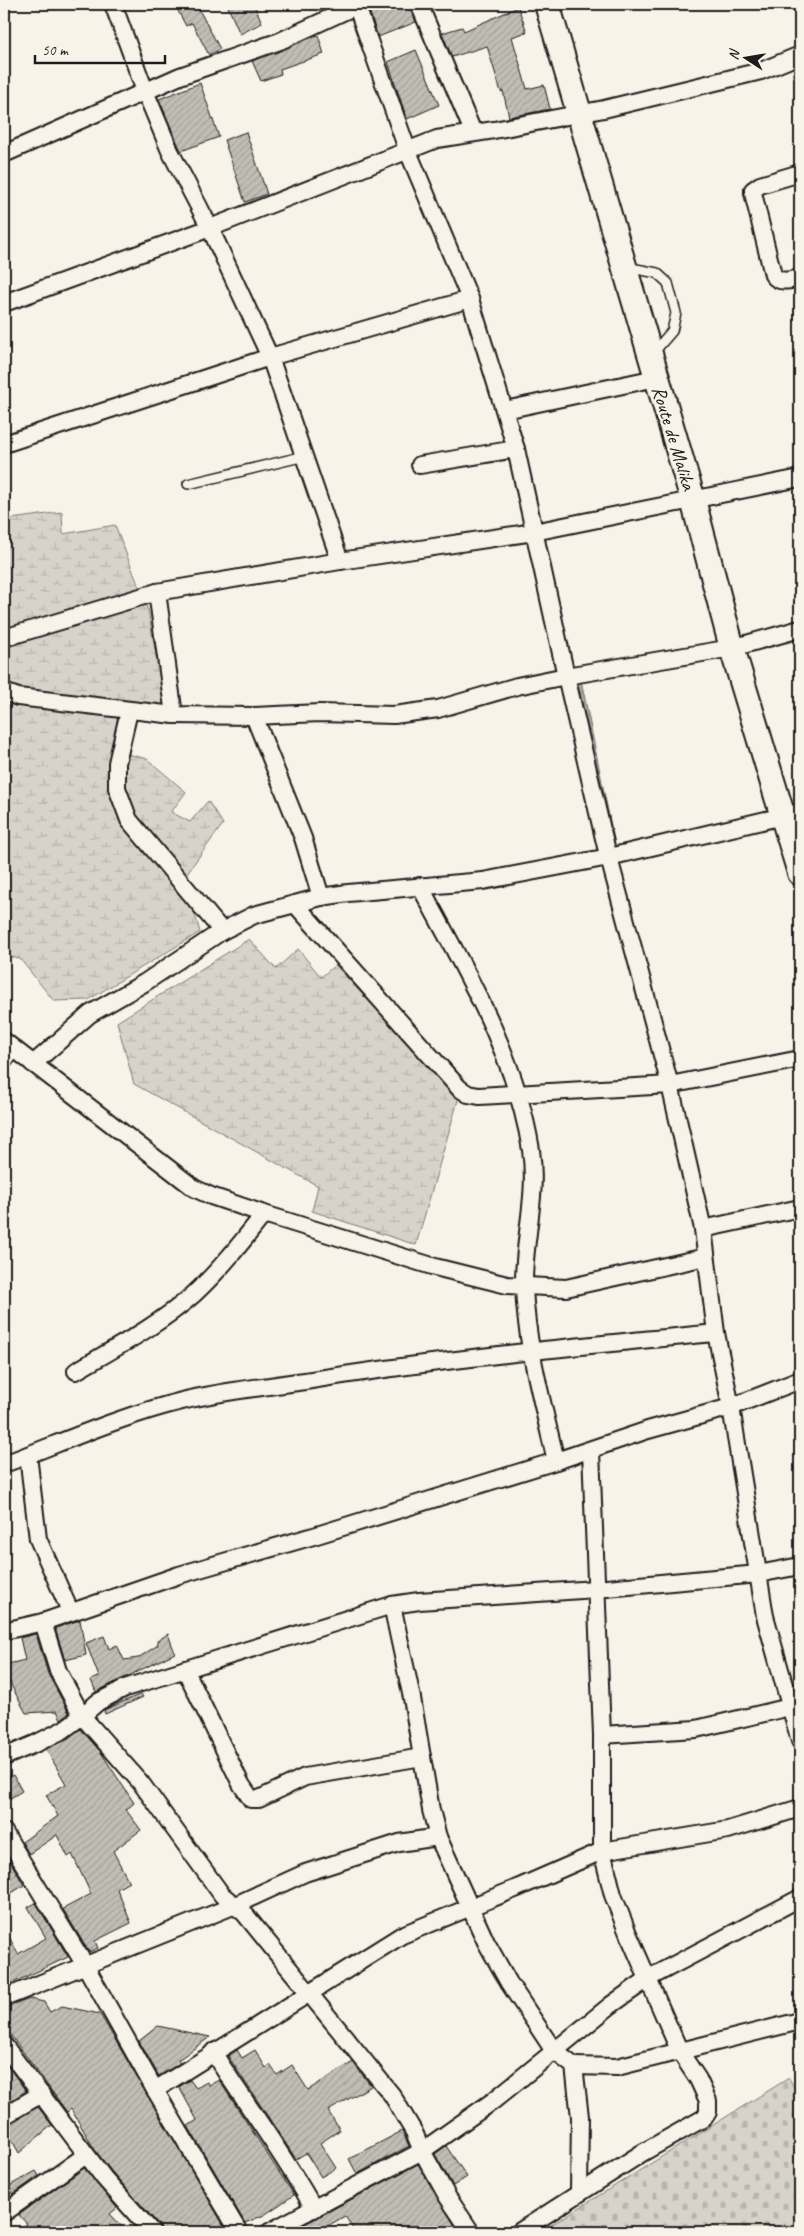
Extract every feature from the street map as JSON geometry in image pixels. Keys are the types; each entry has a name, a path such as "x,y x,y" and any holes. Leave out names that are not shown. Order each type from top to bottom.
{"main road":[{"name":"Route de Malika","path":"547,4 693,500 732,648 792,814 800,873"}],"street":[{"path":"113,4 145,92 170,151 210,228 270,357 340,562"},
{"path":"4,154 208,66 280,41 357,4 407,149 470,299 516,449 566,676 609,857 670,1086 704,1229 716,1333 731,1407 765,1616 800,1741"},
{"path":"419,4 473,132"},
{"path":"4,303 210,228 407,149 437,139 579,114 761,71 800,55"},
{"path":"800,173 760,185 753,190 752,194 772,275 782,281 800,278"},
{"path":"4,444 270,357 470,299"},
{"path":"505,410 653,367"},
{"path":"420,465 516,449"},
{"path":"4,638 157,592 534,532 800,478"},
{"path":"157,592 174,715"},
{"path":"4,692 18,697 174,715 254,716 320,713 394,715 438,709 518,686 566,676 732,648 800,629"},
{"path":"129,711 117,763 117,788 129,820 222,930"},
{"path":"254,716 303,838 321,897"},
{"path":"33,1064 90,1014 144,982 222,930 254,915 321,897 348,892 483,881 609,857 792,814"},
{"path":"420,886 472,983 502,1050 518,1094 534,1177 526,1246 524,1287 532,1351 556,1461"},
{"path":"294,904 459,1088 468,1094 478,1096 670,1086 800,1059"},
{"path":"7,1050 33,1064 194,1188 211,1196 264,1214 436,1267 507,1285 566,1288 706,1257"},
{"path":"704,1229 800,1208"},
{"path":"76,1371 168,1315 193,1295 222,1266 264,1214"},
{"path":"4,1464 135,1414 183,1400 237,1390 365,1371 532,1351 716,1333"},
{"path":"4,1631 43,1622 70,1611 179,1575 556,1461 648,1430 731,1407 800,1380"},
{"path":"519,2232 579,2192 704,2118 708,2112 708,2101 698,2079 680,2052 620,1915 606,1872 602,1851 602,1735 591,1450"},
{"path":"28,1455 38,1538 70,1611"},
{"path":"4,1757 37,1743 82,1716 98,1702 125,1688 392,1606 466,1596 596,1589 758,1574 800,1566"},
{"path":"392,1606 412,1698 431,1810 438,1836 470,1907 509,1983 554,2051 574,2066 617,2067 800,2021"},
{"path":"43,1622 61,1679 82,1716 141,1783 222,1895 233,1906 244,1913 392,2095 414,2132 422,2151 471,2232"},
{"path":"185,1669 241,1784 251,1799 259,1798 305,1777 422,1757"},
{"path":"602,1735 696,1728 790,1708"},
{"path":"155,2090 402,1935 602,1851 728,1830 800,1808"},
{"path":"4,1832 85,1965 155,2090 239,2232"},
{"path":"4,1998 233,1906 305,1874 399,1843 438,1836"},
{"path":"269,2232 422,2151 493,2101 611,2005 649,1978 800,1898"},
{"path":"4,2045 86,2155 152,2232"},
{"path":"213,2052 262,2129 292,2171 314,2209"},
{"path":"574,2066 580,2117 579,2192"},
{"path":"4,2116 41,2094"},
{"path":"4,2213 86,2155"}],"lane":[{"path":"624,267 657,274 668,282 676,313 672,331 653,367"},
{"path":"188,484 305,456"}],"green space":[{"path":"62,512 63,534 115,525 148,610 167,717 118,715 112,750 147,759 186,792 171,812 190,822 208,801 223,824 184,877 200,932 88,1000 54,1001 20,959 4,955 4,520"},
{"path":"249,939 276,969 298,949 321,977 335,965 459,1097 416,1245 312,1211 318,1186 134,1084 117,1022"},
{"path":"789,2078 800,2099 800,2232 540,2232"}],"water":[{"path":"580,675 615,845 602,848 563,681"}],"building":[{"path":"188,4 196,4 220,49 209,55 192,23 186,26 177,9"},
{"path":"236,4 254,4 262,23 240,34 228,7"},
{"path":"383,4 409,4 416,22 378,37 369,10"},
{"path":"518,7 527,32 512,37 527,89 544,85 550,109 509,117 503,91 501,92 487,46 452,57 442,33 462,27 464,31"},
{"path":"318,35 324,54 280,69 281,74 261,81 252,61"},
{"path":"416,50 439,105 407,119 388,62"},
{"path":"200,83 219,137 181,151 159,99"},
{"path":"246,132 267,194 245,202 224,140"},
{"path":"80,1620 86,1655 65,1660 55,1628"},
{"path":"36,1634 48,1674 69,1713 61,1719 57,1711 26,1713 4,1672 4,1665 25,1660 20,1638"},
{"path":"168,1634 175,1653 96,1692 91,1680 99,1677 86,1643 104,1636 109,1649 117,1645 124,1660 138,1658 158,1645 157,1641"},
{"path":"141,1694 143,1697 105,1714 104,1710"},
{"path":"81,1729 100,1751 134,1803 126,1810 141,1830 113,1851 129,1882 117,1889 131,1923 95,1941 98,1948 89,1952 63,1909 91,1894 72,1854 68,1857 57,1835 29,1854 22,1842 58,1816 46,1795 66,1784 46,1749"},
{"path":"13,1775 22,1791 4,1802 4,1780"},
{"path":"4,1851 24,1885 4,1898"},
{"path":"36,1903 68,1957 4,1987 4,1927 18,1954 46,1938 28,1907"},
{"path":"30,1999 44,2002 50,2012 62,2006 100,2014 227,2231 162,2232 159,2225 95,2150 71,2109 67,2112 4,2026 4,2008"},
{"path":"158,2026 210,2037 178,2060 180,2063 159,2076 139,2041"},
{"path":"237,2050 242,2058 255,2050 266,2068 270,2065 277,2075 292,2065 308,2090 353,2062 371,2086 328,2111 340,2130 320,2143 336,2168 321,2177 306,2153 296,2159 228,2056"},
{"path":"4,2061 26,2091 4,2105"},
{"path":"190,2080 196,2088 207,2082 209,2085 219,2080 294,2195 264,2215 245,2223 188,2126 197,2120 179,2087"},
{"path":"38,2107 52,2125 19,2153 4,2126"},
{"path":"402,2131 409,2146 357,2174 349,2159"},
{"path":"446,2146 467,2177 453,2186 435,2154"},
{"path":"418,2164 455,2226 446,2232 355,2232 345,2216 317,2232 290,2232"},
{"path":"84,2168 117,2208 110,2214 127,2232 14,2232 27,2224 19,2215"},
{"path":"36,2171 39,2176 13,2194 9,2186"}]}
